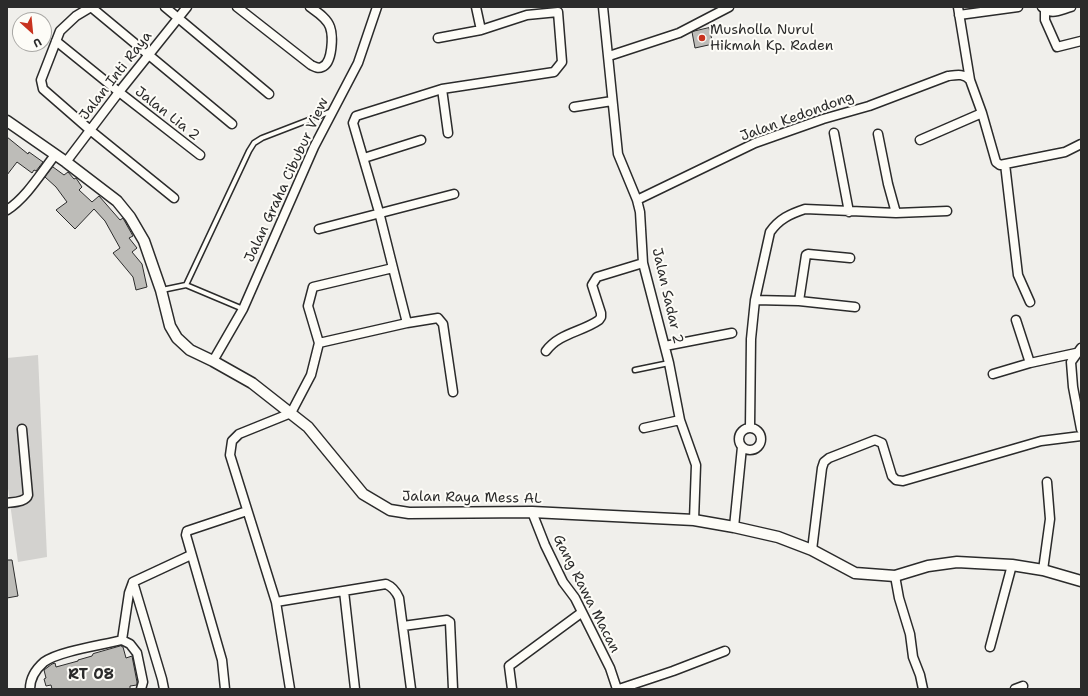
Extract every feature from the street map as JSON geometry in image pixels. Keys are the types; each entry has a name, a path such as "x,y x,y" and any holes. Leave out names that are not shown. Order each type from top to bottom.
{"street":[{"path":"174,198 90,130 43,89 41,80 60,32 76,16 91,7 148,56 232,124"},
{"path":"165,7 268,94"},
{"name":"Jalan Inti Raya","path":"66,162 118,92 187,7"},
{"path":"237,7 311,65 317,68 325,66 329,58 332,46 330,27 325,19 310,7"},
{"name":"Jalan Graha Cibubur View","path":"213,361 243,309 314,147 358,63 377,7"},
{"path":"476,7 481,30"},
{"name":"Jalan Sadar 2","path":"603,7 618,154 637,200 640,212 643,263 665,346 680,420 696,465 694,520"},
{"path":"609,56 679,33 729,7"},
{"path":"1018,7 958,11 970,80 982,113 996,162 1000,165 1065,152 1081,144"},
{"path":"1071,7 1047,10 1044,20 1057,47 1081,41"},
{"path":"407,323 379,212 353,123 356,116 442,89 554,72 562,62 558,10 527,15 481,30 438,38"},
{"path":"1072,39 1081,36"},
{"name":"Jalan Lia 2","path":"56,41 118,92 200,155"},
{"name":"Jalan Kedondong","path":"637,200 755,143 823,119 869,106 948,76 959,74 967,76 970,80"},
{"path":"442,89 448,132"},
{"path":"574,107 612,101"},
{"path":"920,140 982,113"},
{"name":"Jalan Raya Mess AL","path":"7,121 66,162 117,201 130,217 144,241 161,290 170,326 177,338 190,350 252,383 308,427 363,494 390,510 409,513 532,512 694,520 778,537 812,550 855,573 895,576 928,566 958,562 1043,570 1081,581"},
{"path":"834,133 849,212"},
{"path":"878,134 888,184 896,213"},
{"path":"364,158 421,140"},
{"path":"7,210 22,198 55,155"},
{"path":"1005,164 1018,275 1030,302"},
{"path":"319,229 379,212 454,194"},
{"path":"750,427 751,339 755,300 767,242 770,232 774,226 792,213 805,209 896,213 947,211"},
{"path":"799,301 806,255 850,258"},
{"path":"546,350 551,344 559,339 599,320 601,313 592,285 597,277 643,263"},
{"path":"290,689 276,602 230,455 232,441 239,434 290,413 311,375 319,343 308,306 313,287 393,268"},
{"path":"755,300 799,301 855,307"},
{"path":"319,343 407,323 438,318 443,324 453,392"},
{"path":"1016,320 1030,363"},
{"path":"665,346 732,333"},
{"path":"993,374 1079,351"},
{"path":"1079,351 1071,362 1073,387 1081,429"},
{"path":"644,428 680,420"},
{"path":"734,527 742,447 739,441 739,435 743,430 750,427 758,430 762,438 761,443 750,450 742,447"},
{"path":"7,503 24,500 28,495 22,429"},
{"path":"812,550 824,462 829,458 878,440 882,443 892,476 896,480 904,481 1041,441 1081,436"},
{"path":"1043,570 1050,519 1046,482"},
{"path":"226,689 222,660 186,535 187,531 247,512"},
{"name":"Gang Rawa Macan","path":"532,512 545,545 563,582 575,598 581,613 610,668 618,689"},
{"path":"122,640 129,593 133,582 191,555"},
{"path":"990,647 1012,566"},
{"path":"895,576 898,598 910,634 913,657 920,675 922,689"},
{"path":"133,582 164,689"},
{"path":"276,602 386,584 392,586 399,598 411,689"},
{"path":"344,590 355,689"},
{"path":"512,689 509,666 581,613"},
{"path":"403,626 447,620 450,622 453,689"},
{"path":"30,689 34,674 45,662 67,653 122,640 130,644 136,653 143,682 141,689"},
{"path":"618,689 673,671 725,651"},
{"path":"1015,689 1024,686"}],"lane":[{"path":"186,285 254,143 262,138 332,111"},
{"path":"161,290 186,285 243,309"},
{"path":"636,370 669,363"}],"shaded area":[{"path":"38,355 47,557 18,562 7,481 7,358"}],"building":[{"name":"Musholla Nurul Hikmah Kp. Raden","path":"709,28 713,44 695,48 692,32"},
{"path":"7,137 28,154 29,152 43,162 36,171 34,170 32,173 17,162 7,175"},
{"path":"53,167 64,175 68,172 74,179 76,178 82,187 79,190 92,202 99,196 120,220 123,218 133,236 129,238 137,248 132,252 142,264 147,287 136,290 133,277 113,253 120,248 105,221 94,209 75,229 56,210 67,202 56,187 45,177"},
{"path":"7,560 12,560 18,596 7,598"},
{"path":"121,646 123,647 126,658 132,656 137,685 130,686 130,689 52,689 51,685 46,686 44,670 52,664 55,663 56,667"}],"place":[{"name":"Musholla Nurul Hikmah Kp. Raden","path":"702,38"}],"district":[{"name":"RT 08","path":"91,675"}]}
